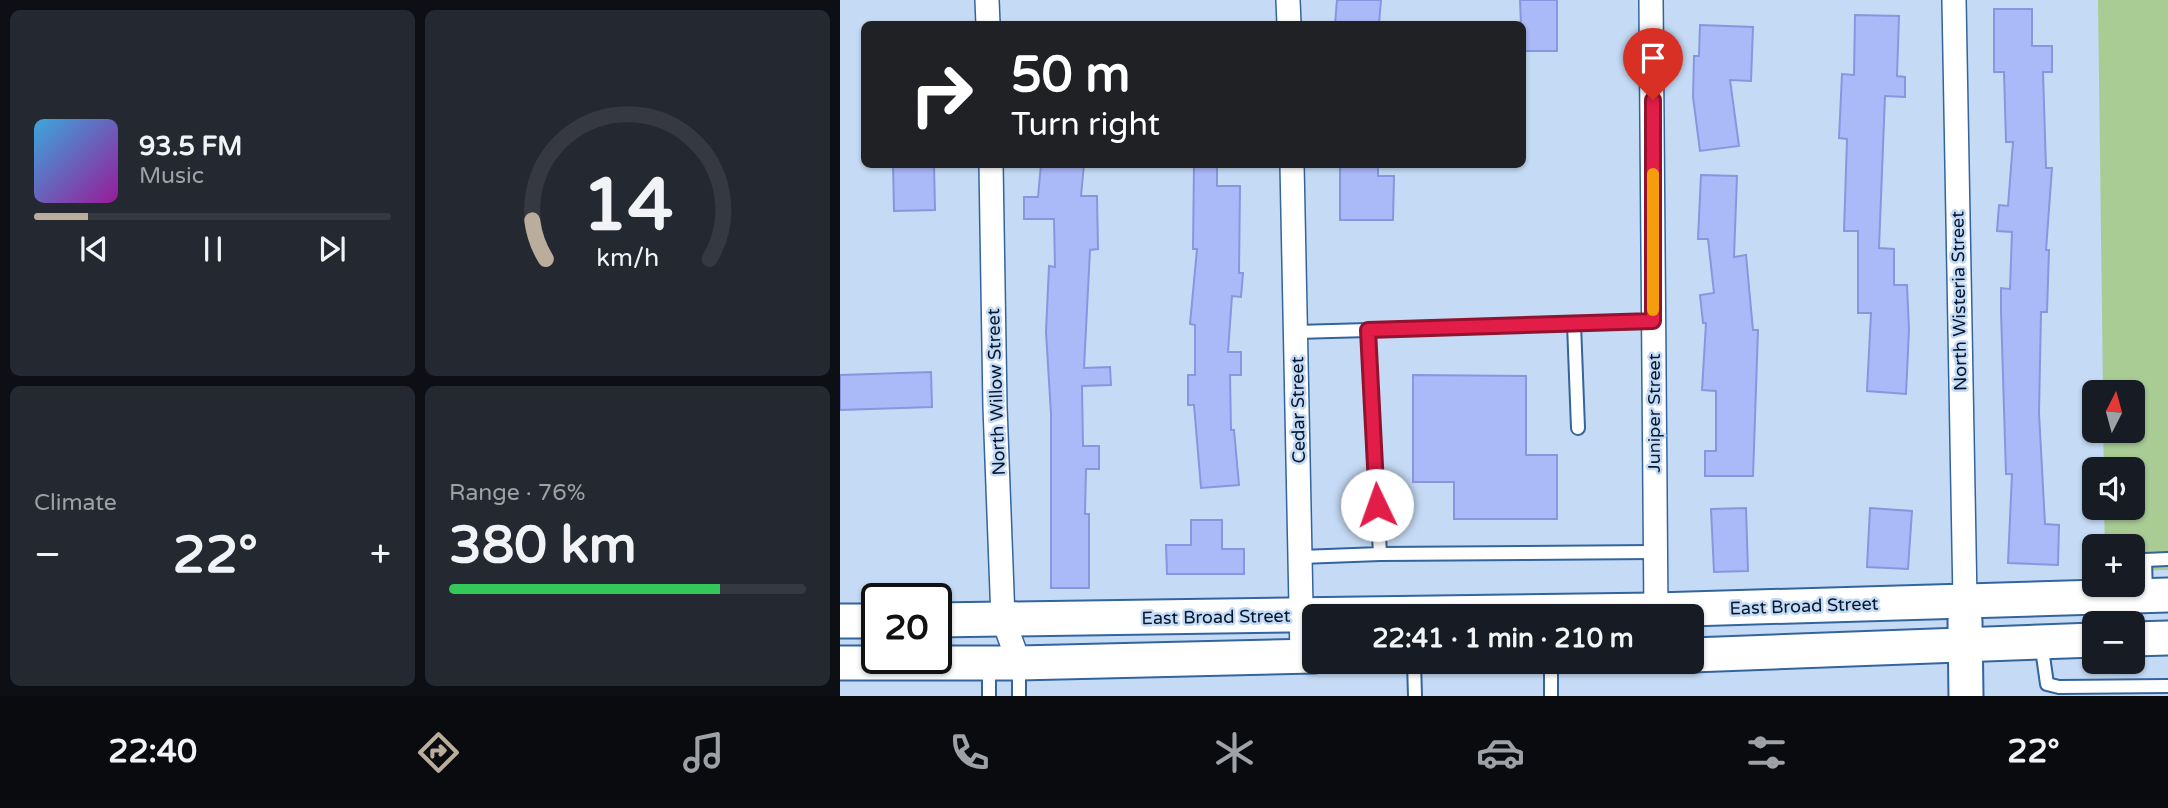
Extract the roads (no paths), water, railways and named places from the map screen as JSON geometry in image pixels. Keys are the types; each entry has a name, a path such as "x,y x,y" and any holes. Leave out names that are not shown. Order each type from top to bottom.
{"main road":[{"name":"East Broad Street","path":"1704,611 2157,595"},
{"path":"1965,601 1966,696"},
{"name":"East Broad Street","path":"952,620 1301,616"},
{"path":"840,621 861,621"},
{"path":"2145,639 2168,638"},
{"path":"1704,654 2082,640"},
{"path":"840,663 1004,663 1302,656"}],"street":[{"path":"987,0 988,21"},
{"path":"1289,0 1289,21"},
{"name":"Juniper Street","path":"1651,0 1656,604"},
{"name":"North Wisteria Street","path":"1954,0 1965,601"},
{"name":"North Willow Street","path":"991,168 995,407 1004,663"},
{"name":"Cedar Street","path":"1292,168 1302,622"}],"lane":[{"path":"1296,332 1653,321"},
{"path":"1574,324 1578,428"},
{"path":"1368,330 1380,554"},
{"path":"1301,557 1654,552"},
{"path":"2157,595 2145,560 2168,559"},
{"path":"2041,642 2047,684 2059,687 2168,686"},
{"path":"989,696 1004,663"},
{"path":"1004,663 1019,696"},
{"path":"1414,674 1415,696"},
{"path":"1551,674 1551,696"}]}
